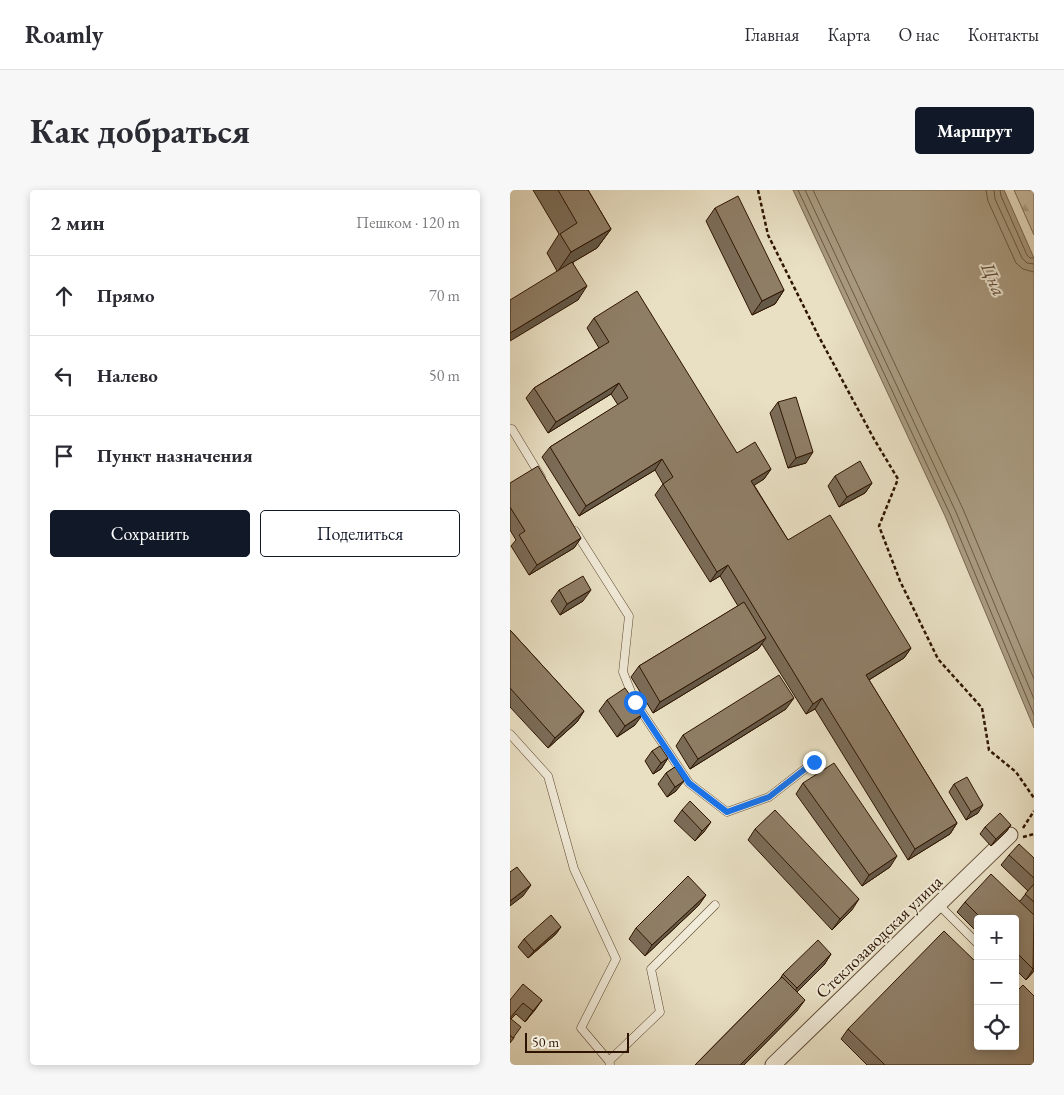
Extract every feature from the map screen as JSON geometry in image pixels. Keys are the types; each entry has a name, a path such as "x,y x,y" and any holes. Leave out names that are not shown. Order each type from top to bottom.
{"street":[{"name":"Стеклозаводская улица","path":"773,1065 939,905 1014,836"}],"lane":[{"path":"510,429 512,429 548,487"},
{"path":"568,520 629,616 623,672 635,702 689,783 727,812 769,797 814,762"},
{"path":"510,734 548,776 574,869 616,959 581,1028 610,1063 660,1012 651,969 715,905"},
{"path":"939,905 974,940"}],"path":[{"path":"758,190 768,235 818,335 874,439 898,479 879,526 900,581 938,659 982,708 988,750 1016,772 1034,798"},
{"path":"1014,836 1034,811"}],"green space":[{"path":"1014,190 1034,190 1034,235"}],"water":[{"name":"Цна","path":"793,190 1004,190 1034,258 1034,728 945,516"}],"building":[{"path":"558,190 588,190 611,229 571,252 560,234 577,223"},
{"path":"738,196 784,290 762,301 715,208"},
{"path":"572,262 587,286 510,333 510,300"},
{"path":"637,291 737,453 755,442 771,469 751,481 788,540 830,515 911,648 866,675 957,823 915,849 822,698 813,704 728,565 717,572 663,484 673,477 662,459 586,506 550,447 628,398 619,383 556,422 534,388 609,342 594,318"},
{"path":"796,397 813,452 796,458 778,402"},
{"path":"860,461 872,483 847,497 835,476"},
{"path":"538,466 581,538 537,565 519,535 525,531 510,507 510,483"},
{"path":"583,576 591,590 567,604 559,590"},
{"path":"744,602 766,638 660,702 639,666"},
{"path":"510,630 584,711 555,738 510,688"},
{"path":"779,675 794,698 698,759 683,735"},
{"path":"625,688 643,714 625,726 607,700"},
{"path":"660,746 668,758 661,763 652,751"},
{"path":"834,763 897,856 869,875 803,783"},
{"path":"675,767 684,781 675,787 666,773"},
{"path":"967,777 983,805 971,812 954,784"},
{"path":"690,801 711,822 702,831 682,810"},
{"path":"775,810 859,899 840,919 755,829"},
{"path":"1000,813 1011,825 996,839 985,827"},
{"path":"1019,844 1034,858 1034,878 1009,855"},
{"path":"517,867 531,885 510,901 510,872"},
{"path":"991,874 1034,915 1033,969 1019,955 1019,915 978,915 965,902"},
{"path":"688,876 706,895 652,945 636,928"},
{"path":"1034,884 1034,902 1025,894"},
{"path":"551,915 561,927 534,951 524,939"},
{"path":"944,931 974,960 974,1050 1019,1050 1019,989 1023,985 1034,996 1034,1065 885,1065 848,1029"},
{"path":"818,940 831,954 797,988 783,974"},
{"path":"782,977 805,1000 740,1065 695,1065"},
{"path":"523,984 542,1000 533,1011 523,1003 510,1018 510,1000"},
{"path":"510,1018 521,1027 513,1038 510,1035"}],"route":[{"path":"635,702 689,783 727,812 769,797 814,762"}]}
